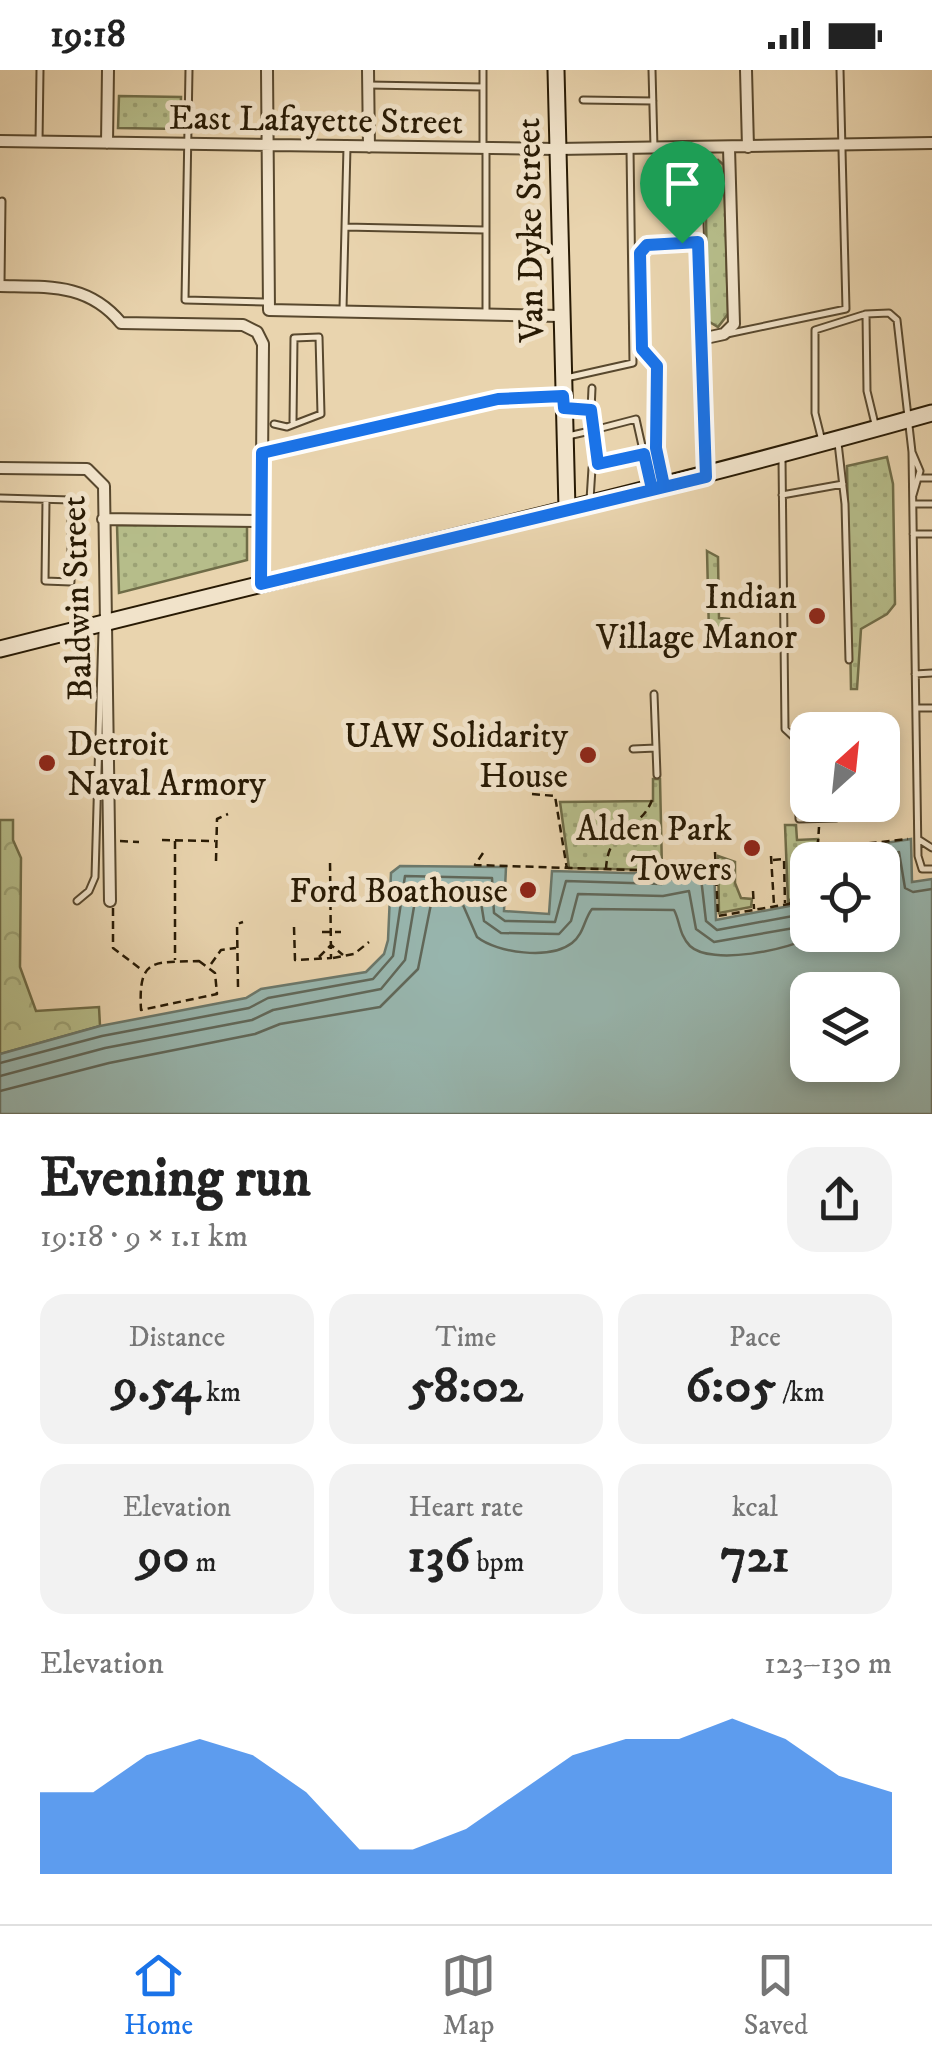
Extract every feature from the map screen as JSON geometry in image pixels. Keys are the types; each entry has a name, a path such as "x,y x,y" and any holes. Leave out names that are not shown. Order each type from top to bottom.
{"main road":[{"name":"Van Dyke Street","path":"556,70 568,509"},
{"path":"0,650 706,477 932,413"}],"street":[{"path":"107,143 108,70"},
{"path":"267,70 266,302 273,312 560,316"},
{"path":"368,70 369,148"},
{"path":"746,70 748,147"},
{"name":"East Lafayette Street","path":"0,141 557,150 932,142"},
{"path":"695,148 706,477"},
{"path":"701,338 724,334 734,324 729,148"},
{"path":"1,286 76,290 106,306 121,323 243,325 257,332 263,344 268,424 262,453 261,584"},
{"name":"Baldwin Street","path":"0,468 80,468 97,474 104,486 110,901"},
{"path":"103,519 261,521"}],"lane":[{"path":"39,142 40,70"},
{"path":"189,70 185,300 266,302"},
{"path":"483,70 486,314"},
{"path":"652,70 654,149"},
{"path":"724,334 846,308 840,70"},
{"path":"368,84 483,86"},
{"path":"583,100 653,101"},
{"path":"343,313 347,147"},
{"path":"562,378 633,363 630,149"},
{"path":"1,286 2,202"},
{"path":"345,227 486,230"},
{"path":"658,487 657,366 642,349 640,253 647,245 698,242"},
{"path":"849,660 843,484 830,442 816,418 815,330 866,314 889,313 897,320 899,366 912,452 915,839 919,864 922,869 932,869"},
{"path":"866,314 867,390 877,429"},
{"path":"268,424 291,423 321,414 319,337 298,337 293,342 291,423"},
{"path":"592,388 590,430 598,464"},
{"path":"262,453 498,399 564,402 591,410"},
{"path":"565,436 636,419 644,454 658,487"},
{"path":"622,423 624,432"},
{"path":"606,427 609,435"},
{"path":"912,452 920,463 913,500"},
{"path":"590,503 590,476 598,464 644,454"},
{"path":"782,456 786,729 790,733"},
{"path":"918,478 932,478"},
{"path":"782,495 843,484"},
{"path":"0,498 71,500 70,582 46,581 46,500"},
{"path":"913,500 932,504"},
{"path":"914,534 932,534"},
{"path":"77,900 89,891 95,877 104,624"},
{"path":"915,674 932,673"},
{"path":"654,694 657,775"},
{"path":"916,708 932,708"},
{"path":"632,750 656,748"},
{"path":"915,839 932,848"}],"path":[{"path":"532,794 555,796 567,869"},
{"path":"606,870 613,838 642,816 652,800"},
{"path":"216,861 217,820 228,814"},
{"path":"884,842 915,839"},
{"path":"162,840 217,840"},
{"path":"109,841 139,842"},
{"path":"175,841 175,962"},
{"path":"716,852 718,916 790,900"},
{"path":"483,853 475,865 663,871"},
{"path":"774,906 772,858 784,859 785,904"},
{"path":"330,860 331,958"},
{"path":"666,866 716,865"},
{"path":"754,890 754,910"},
{"path":"110,901 112,948 144,971"},
{"path":"238,987 237,924 243,922"},
{"path":"294,928 295,960 344,957 368,942"},
{"path":"322,932 341,932"},
{"path":"318,959 321,950 331,945"},
{"path":"331,945 342,950 344,957"},
{"path":"209,966 221,950 237,948"},
{"path":"154,962 209,966 218,978 217,994 141,1010 144,971 154,962"}],"green space":[{"path":"119,96 181,97 180,129 118,128"},
{"path":"718,160 724,165 728,314 718,327 708,321 705,168 707,163"},
{"path":"887,457 893,484 895,604 887,614 861,629 857,689 851,689 847,466"},
{"path":"117,525 247,526 247,560 119,593"},
{"path":"707,551 718,557 719,618 729,619 729,635 709,635"},
{"path":"653,779 660,779 662,870 569,868 560,802 653,801"},
{"path":"0,820 13,820 13,840 21,858 20,967 36,1011 99,1007 100,1026 0,1054"},
{"path":"785,825 796,825 797,840 818,839 790,842 788,902"},
{"path":"718,856 735,862 735,883 741,898 752,899 751,907 719,913"}],"water":[{"path":"911,839 912,882 932,879 932,1114 0,1114 0,1054 100,1026 246,998 261,989 366,972 384,954 391,873 400,866 506,867 504,911 549,914 552,871 664,874 665,868 714,868 716,920 789,906 790,952 900,952 900,842 892,842"}],"place":[{"name":"Indian Village Manor","path":"817,616"},
{"name":"UAW Solidarity House","path":"588,755"},
{"name":"Detroit Naval Armory","path":"47,763"},
{"name":"Alden Park Towers","path":"752,848"},
{"name":"Ford Boathouse","path":"528,890"}],"route":[{"path":"698,242 706,477 261,584 262,453 498,399 563,396 564,408 591,410 590,430 598,464 644,454 652,489 664,486 656,448 657,366 642,349 640,253 647,245 682,243 698,242"}]}
